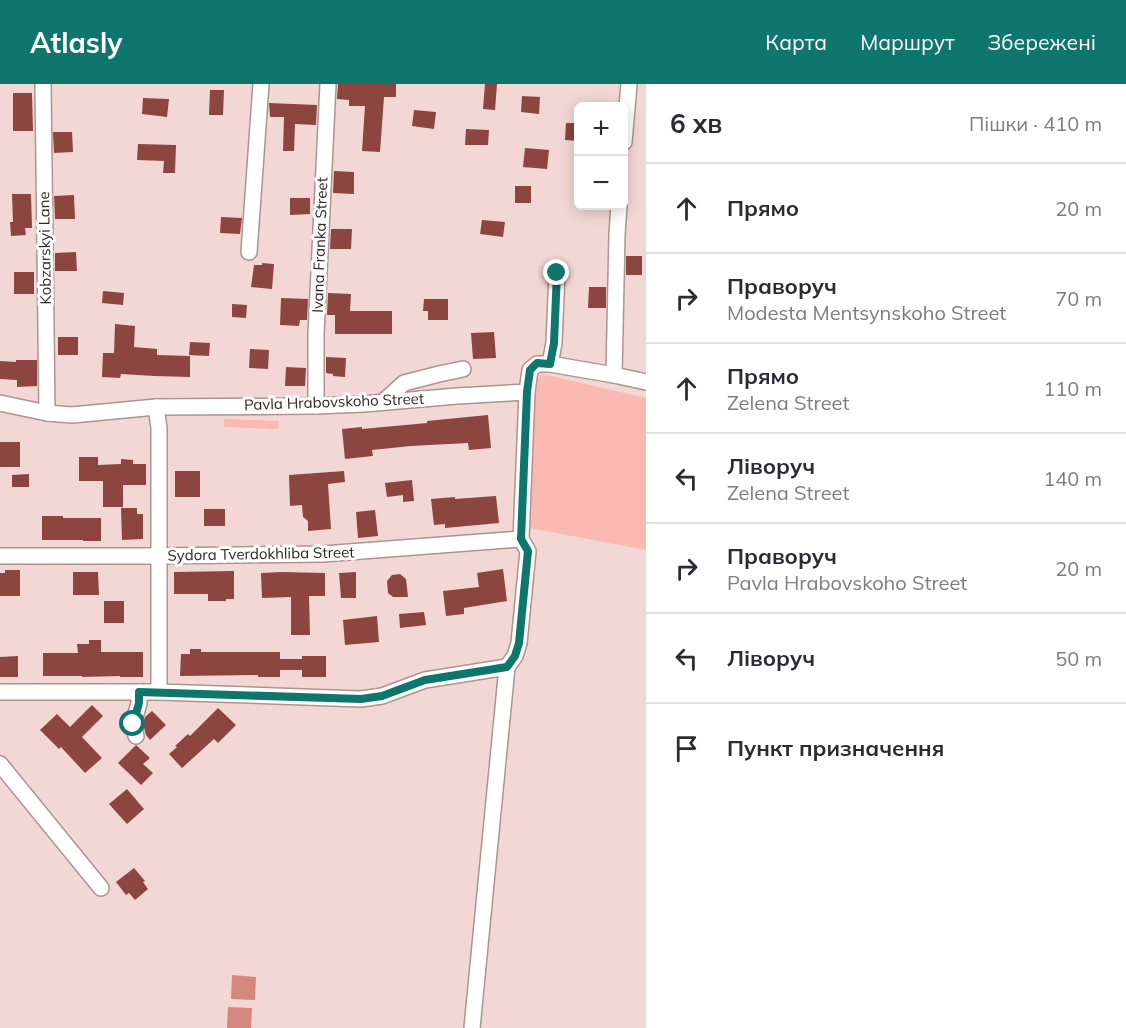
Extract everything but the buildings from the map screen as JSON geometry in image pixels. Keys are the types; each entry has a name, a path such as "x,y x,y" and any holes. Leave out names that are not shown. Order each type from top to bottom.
{"street":[{"name":"Kobzarskyi Lane","path":"43,84 47,412"},
{"path":"249,252 261,84"},
{"name":"Ivana Franka Street","path":"316,406 316,334 328,84"},
{"path":"627,102 629,84"},
{"path":"614,375 618,210"},
{"path":"550,364 554,343 557,273"},
{"path":"472,1028 507,667 515,656 519,643 528,551 521,539 527,392 530,370 537,363 550,364 646,382"},
{"path":"383,402 404,383 463,369"},
{"name":"Pavla Hrabovskoho Street","path":"0,403 72,415 156,406 316,406 527,392"},
{"path":"156,406 159,428 159,692"},
{"name":"Sydora Tverdokhliba Street","path":"0,556 323,554 521,539"},
{"path":"0,692 159,692 361,699 382,696 425,680 507,667"},
{"path":"136,736 133,724 139,703 139,692"},
{"path":"0,764 101,888"}],"shaded area":[{"path":"542,374 646,398 646,550 530,528 535,389"},
{"path":"224,419 279,421 278,429 224,427"},
{"path":"232,975 256,977 255,1000 231,999"},
{"path":"228,1007 252,1008 251,1028 227,1028"}],"route":[{"path":"133,724 138,709 139,692 361,699 382,696 425,680 507,667 515,656 519,643 528,551 521,539 527,392 530,370 537,363 550,364 554,343 557,273"}]}
